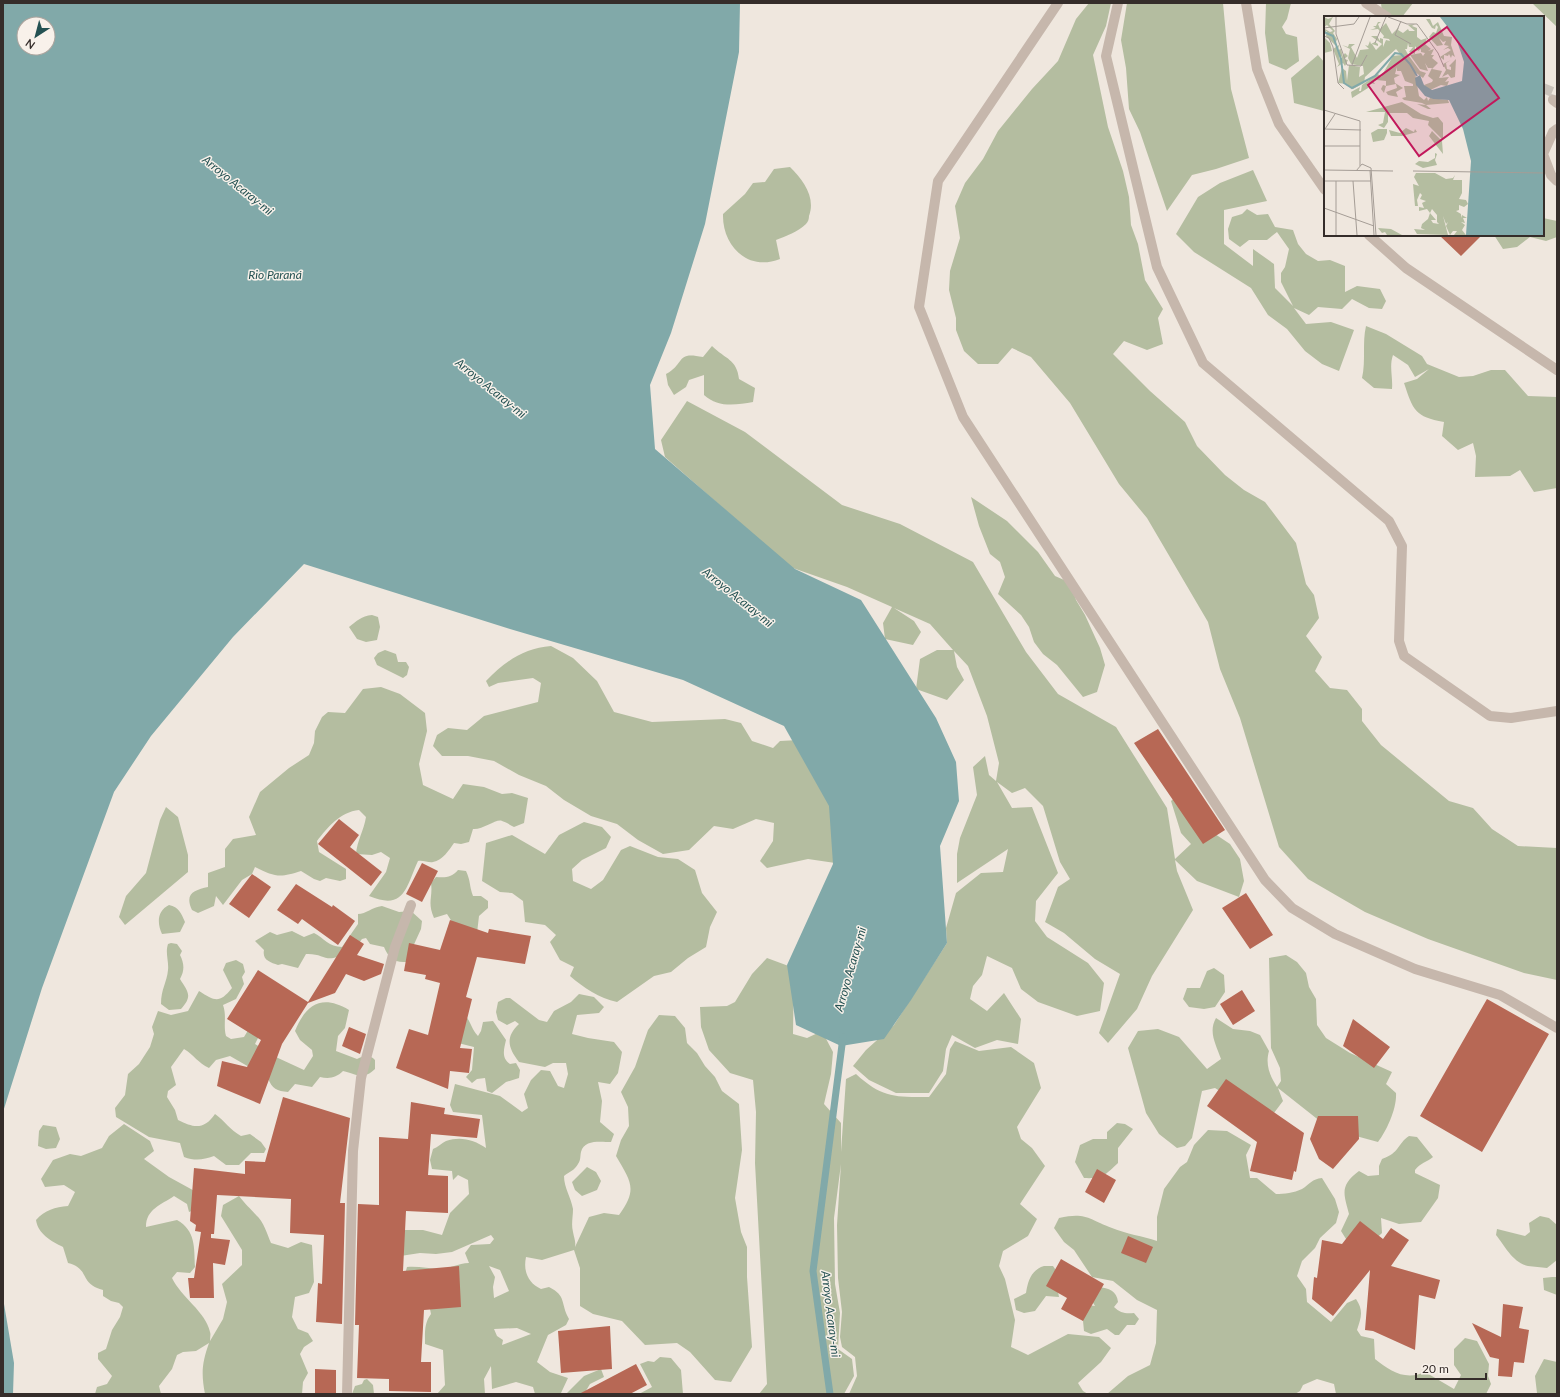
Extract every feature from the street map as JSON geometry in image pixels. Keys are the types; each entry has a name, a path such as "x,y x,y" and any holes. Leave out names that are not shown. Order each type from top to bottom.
{"street":[{"path":"1058,3 938,181 919,307 963,417 1264,880 1292,908 1335,934 1415,969 1500,995 1557,1028"},
{"path":"1118,3 1106,56 1157,267 1203,363 1389,521 1402,546 1400,641 1404,656 1490,716 1511,718 1557,711"},
{"path":"1246,3 1257,69 1279,124 1324,189"},
{"path":"1366,3 1386,16"},
{"path":"1544,152 1553,132 1557,129"},
{"path":"1544,157 1551,175 1557,181"},
{"path":"1370,236 1406,268 1557,370"},
{"path":"347,1394 353,1151 361,1078 395,946 411,905"}],"green space":[{"path":"1089,3 1111,3 1106,26 1093,55 1108,127 1123,171 1129,197 1131,225 1138,244 1145,280 1163,309 1158,318 1163,344 1147,350 1124,341 1113,354 1150,391 1185,422 1197,446 1225,475 1244,490 1265,502 1296,543 1306,584 1314,595 1319,618 1306,636 1322,657 1315,671 1330,688 1347,690 1362,709 1362,721 1381,745 1449,801 1473,808 1492,829 1518,846 1557,848 1557,980 1524,973 1428,939 1365,912 1308,879 1279,847 1240,718 1220,669 1208,622 1147,518 1119,484 1070,403 1031,357 1012,348 998,364 978,364 964,351 956,330 956,318 949,290 950,271 960,238 955,206 965,183 983,159 998,131 1032,89 1058,61 1076,19"},
{"path":"1127,3 1223,3 1231,89 1249,158 1192,175 1167,211 1140,132 1129,109 1126,68 1121,40"},
{"path":"1266,3 1291,3 1287,19 1282,27 1286,34 1297,37 1299,61 1286,70 1269,63 1265,33"},
{"path":"1381,3 1413,3 1403,16 1386,16 1382,13"},
{"path":"1532,3 1557,3 1557,27"},
{"path":"1318,55 1324,62 1324,111 1294,103 1291,78"},
{"path":"790,167 804,183 807,189 811,202 808,221 796,232 776,240 780,259 768,262 757,262 747,259 732,245 727,236 723,214 745,194 753,183 765,182 774,169"},
{"path":"1253,170 1267,201 1224,210 1224,244 1253,266 1253,249 1274,264 1275,288 1293,306 1281,282 1281,273 1285,267 1289,249 1277,232 1267,240 1249,240 1240,247 1229,239 1228,229 1232,217 1242,214 1247,209 1257,215 1268,214 1275,227 1293,230 1298,244 1306,254 1318,261 1330,260 1345,266 1345,292 1357,286 1380,289 1386,301 1382,309 1369,308 1352,299 1342,309 1318,307 1309,315 1294,308 1306,324 1331,322 1354,330 1339,371 1322,364 1305,351 1287,329 1268,315 1251,288 1194,252 1176,234 1198,197 1220,183"},
{"path":"1544,218 1557,221 1557,237 1546,241 1530,237 1517,247 1503,249 1495,236 1544,236"},
{"path":"1366,326 1386,334 1422,356 1427,364 1459,377 1473,376 1491,370 1505,370 1528,396 1557,397 1557,488 1534,492 1520,470 1510,476 1475,477 1476,456 1473,443 1458,450 1442,436 1444,422 1421,415 1416,411 1410,400 1404,383 1417,379 1429,369 1415,377 1408,365 1393,355 1391,363 1392,389 1374,388 1362,378"},
{"path":"712,346 733,363 738,372 739,379 755,388 753,402 721,404 709,399 704,395 704,375 689,380 686,387 674,395 668,385 666,374 672,370 684,357 703,357"},
{"path":"687,401 745,432 842,505 900,524 973,562 1026,652 1058,694 1116,727 1167,808 1175,859 1191,844 1181,833 1171,801 1181,792 1206,828 1230,844 1240,859 1244,881 1239,897 1197,881 1175,860 1177,871 1193,910 1152,976 1137,1009 1108,1043 1099,1033 1120,974 1095,959 1064,933 1045,922 1058,887 1070,879 1060,862 1043,806 1025,788 1012,793 997,782 1012,808 1032,807 1058,873 1036,901 1035,921 1047,937 1088,963 1104,983 1100,1011 1077,1016 1038,1002 1021,989 1012,968 987,956 982,975 973,986 970,999 987,1011 1004,993 1021,1019 1018,1044 997,1040 975,1048 952,1035 946,1049 943,1071 929,1093 896,1093 869,1080 853,1066 866,1050 894,1025 947,943 946,928 956,893 981,873 1003,872 1008,849 957,883 957,854 960,838 977,795 973,767 985,756 989,775 996,781 999,763 987,716 968,666 954,651 957,667 964,680 947,700 916,689 920,659 937,650 953,650 930,624 894,608 914,621 921,632 913,645 885,639 883,623 892,607 847,587 790,567 665,457 661,440"},
{"path":"971,497 1007,521 1038,552 1055,576 1071,583 1076,600 1085,615 1100,648 1105,665 1097,692 1083,697 1057,665 1043,654 1034,642 1029,627 1021,615 998,594 1005,577 1000,562 990,554 979,526"},
{"path":"372,615 378,617 380,627 377,640 366,642 357,639 349,627 362,618"},
{"path":"551,646 573,658 597,681 614,712 652,722 725,719 741,723 752,741 773,748 780,741 799,740 841,762 842,864 808,859 767,868 760,861 773,841 774,823 756,819 733,829 714,826 689,850 663,854 638,840 617,824 591,816 564,800 546,786 519,775 494,761 468,756 442,756 433,746 437,735 448,728 467,730 484,716 538,702 541,683 533,678 498,683 489,687 486,681 507,662 515,657 541,647"},
{"path":"385,650 396,654 398,662 406,662 409,667 407,675 403,678 377,665 374,658 378,653"},
{"path":"381,687 400,694 425,713 427,731 419,764 423,785 453,799 463,784 484,787 502,794 512,793 528,798 524,823 514,827 500,821 493,822 481,828 473,829 469,842 461,844 454,843 437,861 418,861 407,887 402,894 390,901 369,896 386,872 390,858 381,852 372,855 356,854 366,817 359,810 352,811 335,821 317,841 319,852 346,869 346,879 340,881 326,878 320,881 301,871 288,875 273,875 255,867 252,874 242,880 223,905 216,896 214,906 198,913 192,910 189,900 190,896 199,889 208,887 208,873 225,867 225,849 233,839 256,835 249,817 260,792 289,768 309,755 314,743 315,731 322,717 328,712 345,713 363,689"},
{"path":"166,807 178,817 188,855 188,872 125,925 119,917 126,896 146,873 160,820"},
{"path":"584,822 602,827 611,837 606,848 582,860 572,869 573,881 591,889 603,880 621,850 630,846 658,857 678,859 695,870 702,893 717,912 710,927 706,947 688,958 671,972 654,976 617,1002 592,992 570,976 574,967 560,960 550,942 556,935 545,925 525,922 523,901 512,893 500,892 482,881 486,843 512,835 545,854 559,835"},
{"path":"458,870 466,871 473,896 481,896 488,901 488,908 479,916 477,933 456,928 447,914 434,918 432,913 431,883 436,877 448,876"},
{"path":"169,905 181,913 185,922 180,932 162,934 159,926 159,918 162,911"},
{"path":"382,906 399,912 411,911 422,921 421,929 406,962 392,959 387,954 384,947 370,944 366,938 362,939 359,943 335,958 326,958 313,954 306,954 298,968 282,964 278,965 270,962 264,956 264,950 255,941 270,932 277,935 292,931 304,937 314,933 334,946 342,947 358,924 358,914"},
{"path":"168,944 177,944 182,951 180,955 183,970 180,979 187,991 188,997 185,1005 181,1009 169,1010 161,1004 168,970 167,947"},
{"path":"1286,955 1297,962 1306,973 1309,987 1316,999 1317,1025 1326,1038 1350,1053 1392,1072 1386,1084 1396,1093 1396,1099 1391,1119 1385,1131 1378,1142 1345,1133 1335,1133 1278,1088 1283,1101 1268,1121 1215,1088 1202,1091 1192,1138 1185,1146 1177,1148 1159,1134 1146,1113 1128,1048 1138,1031 1158,1029 1179,1037 1207,1069 1221,1059 1213,1033 1216,1018 1233,1029 1250,1031 1260,1035 1269,1051 1268,1066 1272,1079 1277,1087 1281,1081 1280,1068 1271,1048 1269,958"},
{"path":"767,958 794,968 793,1034 807,1038 822,1031 833,1052 831,1074 824,1104 841,1123 841,1152 846,1079 856,1074 865,1082 882,1092 907,1097 929,1097 946,1074 950,1049 955,1041 979,1051 1011,1047 1034,1063 1041,1088 1017,1127 1021,1139 1032,1148 1045,1166 1020,1204 1037,1219 1028,1236 1003,1251 999,1266 1005,1279 1015,1320 1011,1347 1028,1355 1068,1334 1099,1337 1111,1348 1101,1362 1078,1383 1083,1391 1088,1394 849,1394 857,1376 855,1357 842,1347 840,1337 842,1312 838,1278 837,1225 841,1164 834,1218 835,1284 840,1313 838,1349 852,1359 854,1376 844,1394 759,1394 767,1384 755,1163 756,1112 753,1080 730,1073 709,1050 701,1027 700,1007 727,1006 735,1002 752,974"},
{"path":"236,960 243,964 245,972 242,977 244,984 236,999 223,1005 225,1013 226,1036 231,1039 244,1037 250,1027 259,1036 255,1044 278,1058 304,1070 313,1056 312,1050 300,1040 295,1031 304,1014 310,1008 323,1002 331,1003 349,1010 345,1028 338,1036 336,1051 357,1059 364,1056 369,1056 375,1060 375,1069 363,1076 343,1071 332,1077 320,1077 312,1087 295,1084 288,1092 275,1089 271,1085 268,1078 230,1056 216,1060 209,1068 184,1049 171,1067 176,1085 168,1091 167,1097 175,1110 178,1120 189,1125 198,1126 207,1123 215,1114 237,1134 241,1136 250,1134 261,1142 266,1149 264,1153 251,1153 239,1165 226,1165 214,1156 199,1160 184,1157 180,1143 149,1137 116,1117 115,1108 125,1095 128,1074 139,1064 150,1047 154,1034 152,1027 158,1011 171,1015 188,1011 199,991 213,999 220,999 224,997 232,988 223,970 226,963"},
{"path":"1214,968 1224,975 1225,992 1215,1007 1204,1009 1189,1007 1183,999 1187,988 1200,988 1207,971"},
{"path":"579,994 594,997 604,1007 599,1013 577,1015 572,1034 614,1042 622,1052 618,1073 610,1084 598,1082 602,1101 600,1122 614,1134 611,1142 593,1142 586,1145 581,1152 580,1161 577,1166 564,1176 565,1185 573,1209 572,1226 575,1247 589,1217 604,1213 619,1215 629,1198 629,1179 616,1156 621,1140 629,1126 628,1107 621,1092 635,1067 648,1030 659,1015 675,1016 685,1028 687,1043 697,1053 705,1066 715,1077 722,1091 739,1104 742,1150 735,1198 741,1232 747,1247 747,1277 752,1347 731,1382 715,1380 690,1352 677,1343 645,1345 622,1321 593,1314 580,1306 580,1268 574,1250 542,1260 526,1257 525,1267 530,1280 541,1289 549,1287 555,1290 561,1297 569,1319 566,1325 548,1335 537,1362 550,1372 568,1378 561,1393 565,1394 535,1394 533,1387 516,1382 492,1389 491,1366 484,1379 485,1394 437,1394 445,1385 443,1350 425,1344 425,1328 431,1314 430,1309 404,1278 407,1267 440,1269 469,1263 465,1253 471,1245 490,1244 494,1239 491,1235 452,1252 436,1254 420,1253 394,1257 404,1230 423,1230 442,1235 450,1213 469,1194 468,1180 458,1175 453,1180 452,1171 432,1169 430,1160 433,1149 446,1141 457,1139 472,1141 486,1148 482,1115 453,1112 450,1105 455,1084 500,1096 522,1112 528,1108 524,1094 531,1080 541,1070 550,1071 558,1086 564,1088 568,1074 566,1063 553,1063 545,1067 519,1062 510,1047 510,1038 519,1024 515,1021 507,1025 498,1020 496,1012 498,1002 506,998 510,998 539,1020 547,1022 554,1011 571,1002","holes":["489,1266 500,1270 509,1291 494,1298 493,1287 495,1277","517,1328 531,1334 502,1345 503,1340 497,1336 494,1329"]},
{"path":"464,1014 478,1036 483,1022 493,1021 506,1040 504,1053 505,1059 510,1064 516,1063 520,1070 519,1078 506,1082 492,1093 487,1091 485,1078 477,1079 472,1083 466,1077 472,1070 474,1047 454,1042"},
{"path":"1117,1123 1125,1124 1133,1129 1118,1148 1118,1163 1110,1171 1100,1177 1084,1178 1075,1162 1080,1145 1093,1139 1107,1139 1107,1132"},
{"path":"124,1124 150,1141 154,1151 144,1159 169,1177 200,1194 194,1210 189,1212 187,1204 174,1196 159,1205 151,1212 146,1227 177,1220 188,1229 191,1234 194,1246 195,1267 190,1273 177,1272 172,1278 181,1292 204,1318 208,1325 210,1341 223,1319 227,1302 222,1284 242,1265 242,1250 221,1216 223,1205 239,1196 259,1218 271,1243 288,1248 301,1242 312,1245 314,1282 309,1293 295,1297 292,1317 298,1329 308,1333 313,1341 304,1347 300,1354 308,1373 303,1382 302,1394 205,1394 203,1368 209,1343 196,1351 183,1352 177,1355 172,1369 159,1386 161,1394 95,1394 97,1387 107,1384 112,1376 98,1359 98,1353 106,1349 112,1330 120,1317 123,1307 119,1303 111,1301 103,1296 103,1290 90,1284 80,1269 68,1263 63,1247 50,1240 42,1233 36,1220 50,1210 68,1206 75,1192 64,1185 45,1187 41,1179 53,1160 70,1154 81,1156 102,1148 109,1136"},
{"path":"43,1125 56,1127 60,1139 56,1148 46,1149 38,1146 39,1131"},
{"path":"1208,1130 1227,1131 1251,1145 1246,1155 1250,1178 1257,1178 1276,1194 1289,1193 1302,1189 1313,1181 1322,1178 1335,1199 1339,1212 1336,1223 1320,1238 1315,1248 1302,1261 1297,1276 1306,1289 1307,1302 1331,1322 1347,1303 1356,1299 1359,1303 1361,1311 1361,1318 1357,1330 1361,1336 1374,1339 1375,1359 1392,1371 1404,1375 1418,1375 1425,1372 1454,1389 1461,1375 1454,1365 1454,1349 1465,1338 1477,1341 1489,1364 1488,1376 1491,1384 1486,1394 1336,1394 1334,1384 1317,1379 1303,1385 1300,1391 1295,1394 1107,1394 1128,1376 1150,1365 1156,1343 1157,1310 1137,1300 1113,1281 1092,1277 1074,1250 1064,1242 1054,1228 1059,1218 1081,1216 1087,1217 1117,1230 1157,1241 1157,1217 1164,1189 1180,1167 1187,1162 1194,1145"},
{"path":"1409,1136 1417,1137 1433,1157 1419,1166 1415,1170 1415,1173 1440,1185 1438,1198 1421,1222 1399,1224 1381,1218 1382,1233 1363,1251 1353,1250 1341,1231 1349,1214 1345,1196 1348,1181 1359,1171 1368,1176 1379,1175 1379,1166 1382,1159 1392,1154"},
{"path":"587,1167 596,1172 601,1181 597,1190 582,1196 575,1190 572,1182"},
{"path":"1540,1216 1549,1218 1557,1225 1557,1260 1547,1268 1522,1264 1509,1253 1496,1235 1497,1229 1525,1236 1530,1232 1529,1223"},
{"path":"1044,1266 1053,1266 1060,1276 1057,1286 1059,1297 1046,1296 1035,1311 1024,1313 1016,1310 1014,1299 1026,1293 1033,1273"},
{"path":"1557,1277 1557,1295 1544,1290 1543,1278"},
{"path":"1098,1287 1109,1289 1116,1295 1118,1302 1114,1307 1116,1309 1123,1313 1134,1313 1139,1319 1135,1325 1127,1325 1119,1335 1115,1335 1107,1329 1091,1334 1084,1331 1082,1311 1088,1305 1095,1306 1090,1298"},
{"path":"660,1357 671,1358 681,1370 683,1394 639,1394 652,1387 640,1364 648,1361 654,1362"},
{"path":"1544,1359 1557,1362 1557,1394 1532,1394 1537,1393 1535,1376"},
{"path":"601,1369 604,1377 590,1384 584,1394 566,1394 584,1376"},
{"path":"367,1379 373,1385 374,1394 352,1394 355,1386 362,1384 364,1380"}],"water":[{"name":"Rio Paraná","path":"3,3 740,3 739,52 705,224 671,333 650,385 655,449 795,569 861,600 936,718 956,762 959,801 940,846 947,943 884,1039 841,1046 796,1025 787,965 833,864 829,806 784,726 683,680 510,629 304,564 233,637 151,736 114,792 42,988 3,1112"},
{"path":"3,1298 14,1363 13,1394 3,1394"}],"building":[{"path":"1440,236 1481,236 1461,256"},
{"path":"1158,729 1225,830 1203,844 1134,743"},
{"path":"339,819 359,835 350,847 382,872 371,886 318,844"},
{"path":"422,863 438,871 422,902 406,894"},
{"path":"252,874 271,887 249,918 229,904"},
{"path":"296,884 332,907 333,905 355,921 338,945 302,919 298,924 277,910"},
{"path":"1246,893 1273,935 1250,949 1222,908"},
{"path":"450,920 488,933 489,929 531,936 525,964 477,957 466,997 472,999 460,1048 472,1049 469,1073 450,1071 448,1089 396,1068 409,1029 428,1035 440,983 425,979 426,975 404,971 409,943 440,950"},
{"path":"350,935 364,944 357,955 384,964 381,974 364,981 346,974 335,993 308,1003 282,1044 260,1104 217,1086 222,1061 247,1067 261,1040 227,1019 258,970 308,1002"},
{"path":"1242,990 1255,1011 1233,1025 1220,1004"},
{"path":"1487,999 1549,1034 1482,1152 1420,1116"},
{"path":"1353,1019 1390,1047 1374,1068 1343,1046"},
{"path":"349,1027 366,1034 360,1054 342,1046"},
{"path":"1226,1079 1304,1133 1296,1172 1294,1171 1292,1180 1250,1171 1257,1142 1207,1106"},
{"path":"283,1097 350,1118 340,1203 345,1203 342,1324 316,1322 318,1283 322,1284 324,1235 290,1233 291,1199 217,1195 214,1234 211,1234 211,1238 230,1240 225,1265 213,1263 214,1298 190,1298 188,1278 194,1278 201,1232 195,1231 196,1225 190,1221 194,1168 245,1174 245,1161 265,1162"},
{"path":"411,1102 445,1108 444,1114 480,1119 477,1138 431,1134 428,1175 448,1176 448,1213 406,1211 403,1271 459,1266 461,1307 424,1310 421,1362 431,1362 431,1392 389,1391 389,1379 357,1378 359,1325 355,1325 358,1204 379,1205 379,1137 408,1139"},
{"path":"1318,1116 1358,1116 1359,1139 1333,1169 1319,1159 1310,1139"},
{"path":"1097,1169 1116,1180 1104,1203 1085,1192"},
{"path":"1360,1221 1383,1239 1391,1228 1409,1240 1391,1266 1440,1280 1435,1299 1419,1295 1415,1350 1373,1331 1365,1330 1370,1270 1333,1316 1312,1299 1314,1277 1317,1278 1322,1240 1342,1244"},
{"path":"1128,1236 1153,1247 1146,1263 1121,1253"},
{"path":"1061,1259 1104,1284 1083,1321 1061,1309 1067,1298 1046,1286"},
{"path":"1503,1304 1523,1307 1519,1328 1529,1330 1524,1363 1514,1362 1512,1377 1498,1376 1499,1359 1490,1357 1472,1323 1501,1337"},
{"path":"610,1326 612,1369 561,1373 558,1331"},
{"path":"636,1364 647,1385 630,1394 579,1394"},
{"path":"315,1369 336,1370 336,1394 315,1394"}],"waterway":[{"name":"Arroyo Acaray-mi","path":"830,1394 813,1271 843,1037"}],"tunnel":[{"path":"1544,88 1555,93 1553,100"}]}
